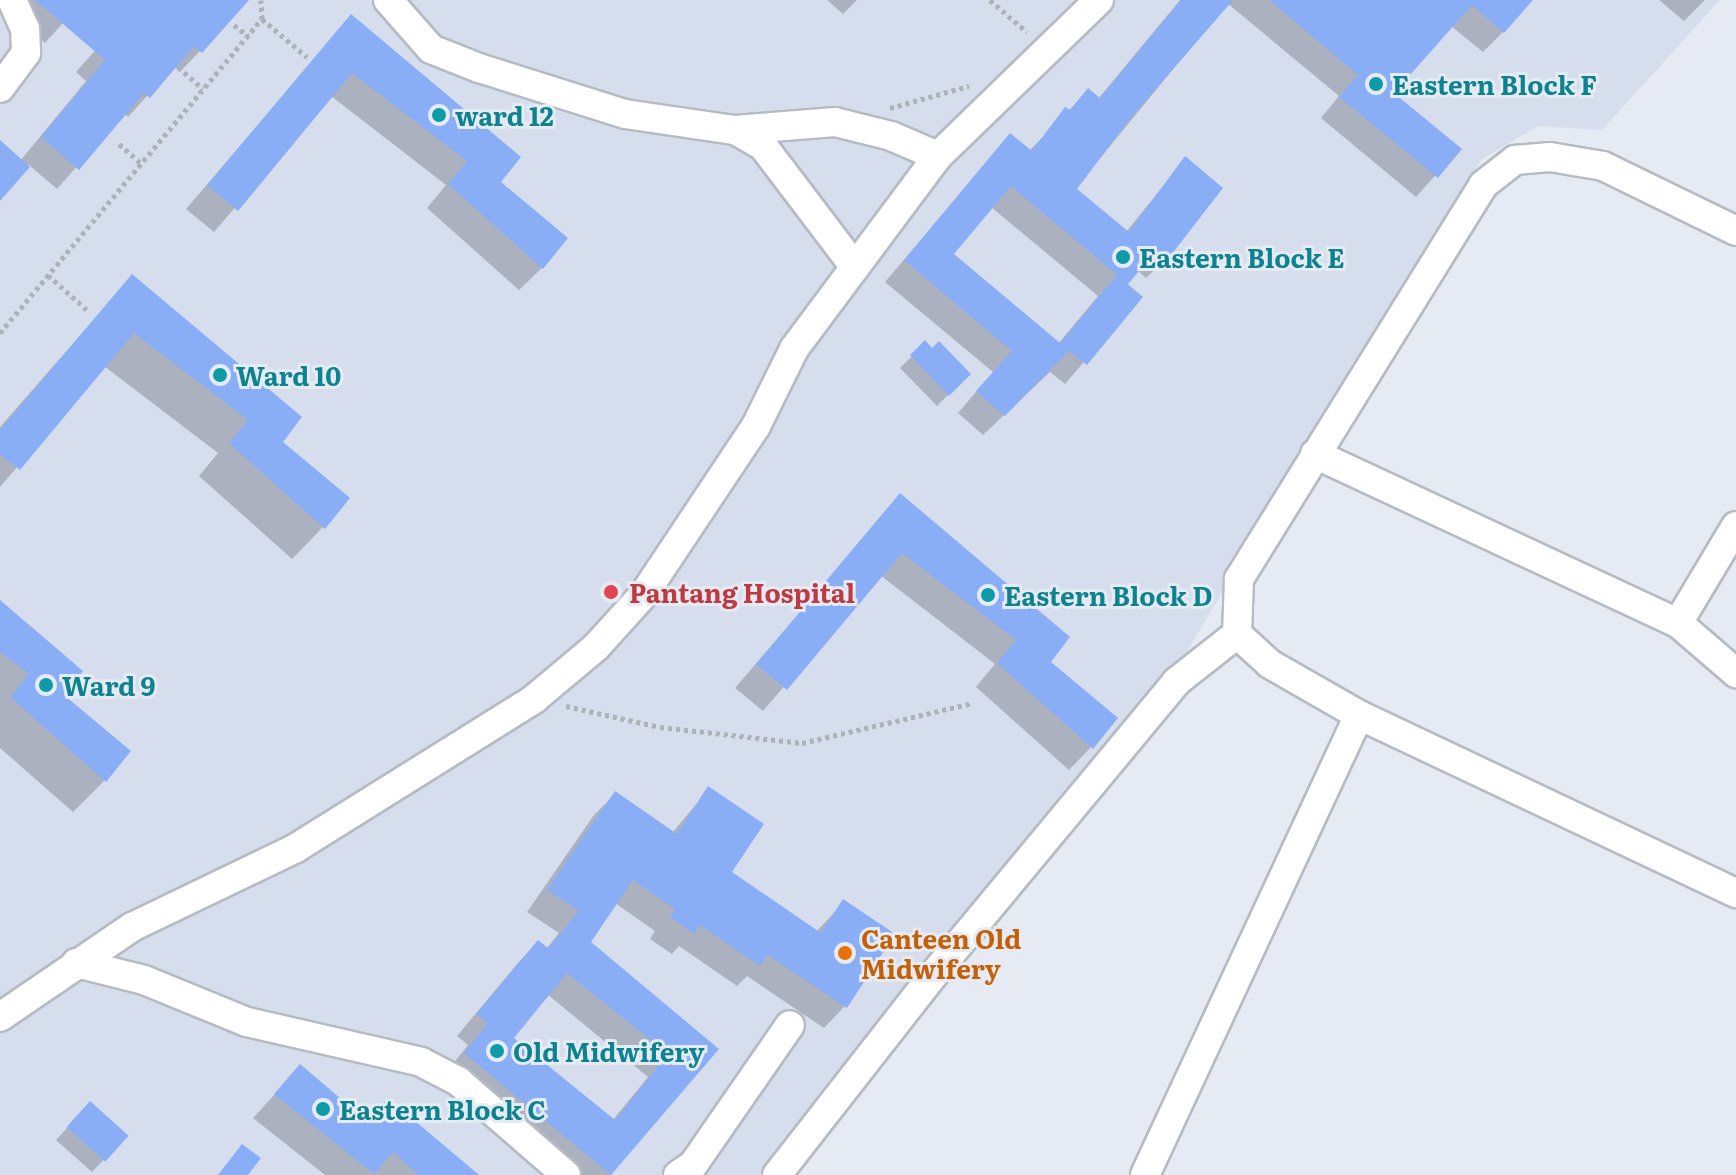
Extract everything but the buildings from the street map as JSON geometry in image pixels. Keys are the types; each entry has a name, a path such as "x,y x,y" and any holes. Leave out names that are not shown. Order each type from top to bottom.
{"street":[{"path":"0,88 26,53 25,29 12,0"},
{"path":"388,0 431,49 479,68 625,114 735,130 835,122 891,136 938,156"},
{"path":"0,1017 76,963 205,889 296,848 534,699 596,647 644,594 756,426 794,349 938,156 1099,0"},
{"path":"735,130 763,146 783,167 854,266"},
{"path":"777,1175 934,974 1176,682 1237,634 1239,579 1483,185 1515,160 1550,157 1603,166 1736,231"},
{"path":"1315,454 1678,623 1736,673"},
{"path":"1678,623 1736,526"},
{"path":"1237,634 1270,664 1359,715 1736,893"},
{"path":"1145,1175 1359,715"},
{"path":"76,963 144,980 247,1022 421,1062 458,1081 566,1175"},
{"path":"678,1175 693,1165 790,1025"}],"path":[{"path":"0,333 262,19 261,0"},
{"path":"990,0 1046,49"},
{"path":"262,19 307,57"},
{"path":"234,25 248,36"},
{"path":"178,67 203,89"},
{"path":"878,111 979,84"},
{"path":"119,144 141,163"},
{"path":"48,275 87,310"},
{"path":"534,699 660,727 802,743 973,703"}],"shaded area":[{"name":"Pantang Hospital","path":"0,0 1720,0 1602,130 1538,126 1482,159 1177,668 764,1175 0,1175"}],"place":[{"name":"Eastern Block F","path":"1376,84"},
{"name":"ward 12","path":"439,115"},
{"name":"Eastern Block E","path":"1123,257"},
{"name":"Ward 10","path":"220,375"},
{"name":"Pantang Hospital","path":"611,592"},
{"name":"Eastern Block D","path":"988,595"},
{"name":"Ward 9","path":"46,685"},
{"name":"Canteen Old Midwifery","path":"845,953"},
{"name":"Old Midwifery","path":"497,1051"},
{"name":"Eastern Block C","path":"323,1109"}]}
